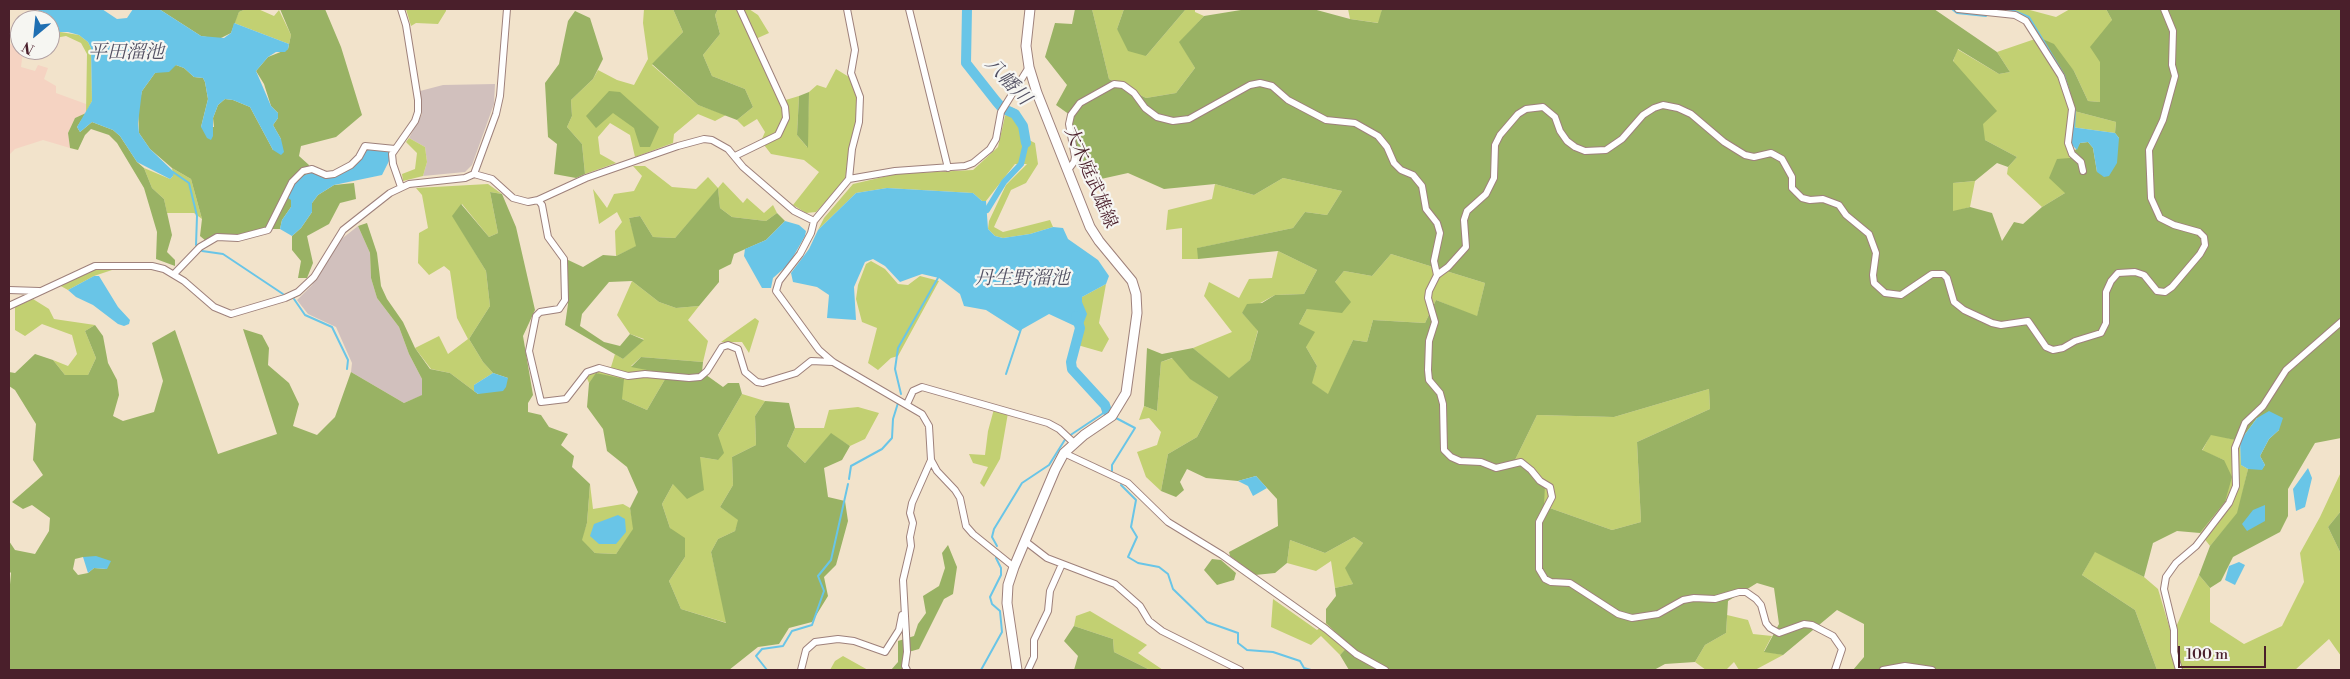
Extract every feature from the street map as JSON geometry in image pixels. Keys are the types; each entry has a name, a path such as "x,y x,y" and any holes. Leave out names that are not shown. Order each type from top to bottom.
{"main road":[{"name":"大木庭武雄線","path":"1017,670 1007,603 1008,585 1014,567 1070,438 1112,416 1126,393 1137,313 1136,294 1132,281 1123,267 1099,242 1090,227 1037,93 1029,67 1026,46 1030,9"}],"street":[{"path":"401,9 406,25 418,112 409,130 392,154 393,164 401,188"},
{"path":"474,174 496,114 500,96 507,9"},
{"path":"735,156 778,135 786,118 785,107 740,9"},
{"path":"847,9 855,50 851,73 860,97 859,122 852,149 849,179 814,221 811,233 800,254 779,281 776,291 819,350 833,362 906,404 926,419 929,426 931,460 937,471 960,498 966,526 1014,567"},
{"path":"909,9 948,168"},
{"path":"1958,9 2015,15 2026,21 2061,76 2072,109 2068,143 2072,154 2081,162 2083,171"},
{"path":"1835,670 1842,649 1833,636 1812,625 1796,626 1779,632 1770,628 1766,623 1761,605 1746,592 1739,592 1715,600 1694,598 1684,600 1658,614 1632,618 1618,614 1570,583 1551,582 1545,579 1539,569 1539,522 1541,515 1550,504 1552,491 1550,487 1540,481 1521,462 1496,468 1481,462 1460,461 1451,457 1444,450 1443,404 1440,393 1429,380 1428,370 1429,341 1435,322 1428,298 1429,291 1437,275 1448,267 1466,247 1464,220 1467,211 1489,189 1495,169 1495,145 1500,135 1518,114 1526,109 1543,107 1555,117 1560,131 1567,142 1585,151 1606,150 1622,139 1643,116 1654,108 1663,105 1678,108 1691,114 1724,142 1745,155 1754,157 1771,153 1776,155 1788,168 1795,193 1810,200 1823,199 1838,205 1846,215 1870,234 1876,253 1874,282 1885,293 1901,295 1932,274 1943,274 1947,278 1954,302 1964,310 1992,323 2006,324 2028,321 2037,337 2046,347 2053,350 2063,348 2075,341 2102,333 2106,323 2106,292 2111,281 2118,273 2135,272 2144,276 2157,291 2165,292 2172,288 2200,254 2205,245 2204,237 2199,232 2174,225 2160,218 2151,198 2149,150 2163,120 2175,76 2172,65 2172,31 2164,9"},
{"path":"849,179 895,172 948,168 973,163 990,149 996,140 1002,112 1029,67"},
{"path":"1068,170 1075,157 1069,124 1071,115 1080,103 1114,84 1123,85 1134,93 1145,108 1157,117 1173,121 1189,119 1250,85 1260,83 1272,86 1288,100 1326,120 1355,123 1378,136 1387,147 1394,163 1400,170 1413,175 1422,186 1426,209 1438,224 1440,233 1434,261 1437,275"},
{"path":"9,306 95,266 152,266 174,274 214,307 230,314 285,298 308,285 343,230 375,203 401,188 417,182 465,178 474,174 492,179 506,193 521,201 538,200 586,178 704,139 720,144 735,156 743,167 794,211 814,221"},
{"path":"174,274 200,247 217,237 238,238 268,230 292,182 303,171 307,169 334,174 350,165 359,157 365,146 394,149"},
{"path":"538,200 542,205 548,237 564,259 565,300 559,309 540,312 536,316 528,351 541,402 566,400 587,372 599,368 628,376 645,374 689,378 700,377 707,371 722,347 728,344 738,349 745,372 757,382 763,383 796,373 811,361 833,362"},
{"path":"9,290 31,289 39,291"},
{"path":"2179,670 2174,652 2174,630 2164,589 2166,577 2176,563 2196,546 2229,503 2236,486 2235,448 2245,423 2263,406 2286,370 2341,322"},
{"path":"906,404 913,391 922,387 1048,423 1070,438"},
{"path":"1064,453 1128,483 1168,522 1222,555 1326,629 1356,654 1385,670"},
{"path":"907,670 905,666 907,652 903,580 911,546 910,537 913,523 910,513 912,503 931,460"},
{"path":"1025,541 1047,558 1115,584 1140,606 1149,621 1162,631 1240,670"},
{"path":"1028,670 1034,657 1034,640 1048,611 1050,591 1062,564"},
{"path":"801,670 806,650 815,642 838,639 854,641 884,652 899,630 901,616 905,610"},
{"path":"1883,670 1905,666 1932,670"}],"shaded area":[{"path":"9,43 10,60 22,60 21,67 35,71 38,65 48,68 44,79 56,86 56,93 86,104 86,113 75,118 68,133 70,148 43,140 15,149 9,155"},
{"path":"495,84 494,104 472,165 465,172 423,176 427,162 425,147 409,138 422,114 420,91 443,85"},
{"path":"358,226 370,253 371,278 377,298 399,327 409,354 422,379 423,395 404,403 351,372 352,363 336,327 308,314 297,300 312,285 339,241"}],"green space":[{"path":"159,9 246,9 239,12 231,33 219,39 201,36"},
{"path":"246,9 258,9 274,16 279,10 291,35 289,44 234,23 239,12"},
{"path":"280,9 325,9 341,47 362,115 336,137 301,146 299,156 309,165 308,172 291,200 291,207 282,220 280,229 266,229 206,241 200,236 202,219 191,179 172,168 150,149 139,133 138,109 142,91 155,73 176,65 184,68 194,77 203,78 205,82 208,99 201,127 214,127 213,118 218,105 225,99 233,100 250,107 273,150 281,139 273,125 278,118 278,113 271,106 264,84 256,71 268,57 288,49 291,35"},
{"path":"406,9 446,9 446,11 438,24 416,23 411,26"},
{"path":"644,9 673,9 683,32 652,65 698,105 726,115 715,121 698,114 674,134 673,143 635,157 630,135 610,123 598,137 600,154 616,163 585,174 582,144 567,127 572,116 571,100 593,79 598,70 617,80 634,85 648,59 643,23"},
{"path":"673,9 718,9 715,15 720,34 703,55 712,76 745,89 753,107 737,120 698,105 652,64 683,32"},
{"path":"718,9 749,9 758,15 769,33 751,41 779,102 799,96 797,135 807,147 809,92 817,85 826,88 836,69 849,77 859,92 858,123 849,148 845,181 816,212 806,213 793,205 819,172 804,160 771,154 761,141 765,132 757,119 744,127 737,120 753,107 745,89 712,76 703,55 720,34 715,15"},
{"path":"1075,9 1092,9 1109,79 1146,98 1176,93 1195,68 1179,42 1204,16 1247,9 1313,9 1350,19 1378,23 1382,9 1934,9 1997,52 2010,72 1999,74 1958,49 1953,61 1997,111 1983,124 1985,140 2017,157 2008,167 1997,163 1975,181 1953,183 1953,211 1970,207 1992,213 2002,241 2014,222 2023,224 2042,207 2065,193 2049,178 2057,159 2070,158 2080,143 2088,142 2093,148 2097,172 2119,138 2115,133 2116,122 2074,111 2063,75 2038,37 2054,44 2074,71 2088,101 2100,102 2100,62 2090,47 2112,20 2106,9 2341,9 2341,438 2315,443 2288,489 2288,516 2280,532 2233,557 2221,581 2210,588 2199,575 2210,546 2237,513 2248,469 2262,469 2265,465 2260,456 2269,439 2279,430 2257,418 2240,441 2211,435 2202,450 2224,460 2232,477 2225,502 2200,533 2177,531 2153,543 2144,577 2095,552 2082,575 2135,610 2157,670 1853,670 1864,657 1864,624 1837,610 1783,655 1764,652 1779,624 1774,588 1757,583 1728,601 1726,633 1705,645 1695,662 1665,664 1654,670 1349,670 1340,655 1349,645 1326,623 1326,609 1336,596 1335,588 1353,584 1345,568 1363,543 1354,537 1325,553 1290,540 1287,563 1275,573 1255,575 1230,556 1229,552 1278,526 1277,499 1256,476 1238,481 1206,478 1187,469 1180,482 1184,490 1176,497 1161,491 1168,454 1197,437 1218,397 1190,379 1172,358 1161,362 1157,411 1144,406 1147,348 1162,354 1193,348 1229,378 1250,360 1258,331 1242,313 1247,304 1262,303 1275,295 1304,294 1317,270 1278,251 1198,259 1197,248 1293,228 1305,212 1327,215 1342,191 1283,178 1254,195 1215,184 1164,189 1128,173 1101,179 1077,165 1070,115 1056,105 1067,85 1045,57 1055,23 1072,24","holes":["1391,254 1485,283 1477,316 1436,300 1425,323 1373,320 1367,342 1353,340 1328,394 1312,383 1317,366 1306,347 1315,332 1299,324 1307,309 1342,313 1351,302 1335,282 1344,271 1372,276","1709,389 1710,409 1637,442 1641,522 1612,530 1544,506 1545,484 1515,460 1537,415 1614,417"]},
{"path":"1092,9 1124,9 1117,29 1146,56 1186,9 1195,9 1195,12 1204,16 1180,42 1195,68 1176,93 1146,98 1109,79"},
{"path":"1124,9 1186,9 1146,56 1128,51 1117,29"},
{"path":"1348,9 1382,9 1379,23 1350,19"},
{"path":"1993,9 2026,9 2056,17 2070,9 2106,9 2112,20 2100,62 2100,102 2088,101 2074,71 2038,37 2029,19 2010,10"},
{"path":"575,11 590,18 603,59 593,79 571,100 572,116 567,127 582,144 585,174 576,178 554,174 557,144 548,137 545,83 559,64 568,21"},
{"path":"60,32 79,35 88,42 91,48 92,101 86,113 87,54 81,43 66,36 60,37"},
{"path":"2035,39 2058,76 2070,108 2065,145 2070,158 2065,193 2042,207 2007,174 2008,167 2017,157 1985,140 1939,108 1957,49 1999,74 2010,72 1997,52"},
{"path":"609,91 620,92 659,127 650,147 640,147 634,128 613,113 596,128 586,116"},
{"path":"809,92 808,148 797,135 799,96"},
{"path":"1011,107 1019,111 1029,140 1035,143 1038,164 1026,183 1011,190 994,227 1003,232 1050,220 1053,227 1030,234 1003,238 995,236 988,229 989,221 1006,185 1027,164 1015,164 986,201 982,201 973,193 887,188 856,193 818,230 824,218 853,184 896,174 973,170 998,147 1005,116"},
{"path":"2074,111 2116,122 2115,133 2071,127"},
{"path":"86,113 77,127 80,132 92,122 113,130 120,136 137,162 144,168 152,188 164,199 172,235 167,252 175,260 175,266 156,259 157,232 144,188 117,143 109,135 91,129 85,135 78,150 70,148 68,133 75,118"},
{"path":"409,138 425,147 427,162 423,176 403,181 402,174 415,169 417,153 406,142"},
{"path":"633,166 645,166 672,187 696,189 708,177 718,188 723,182 743,203 747,198 764,213 773,205 777,213 766,221 732,217 720,208 718,189 675,238 653,237 640,216 629,218 637,246 616,256 615,231 622,222 617,212 599,224 593,189 607,208 614,194 634,191 642,176"},
{"path":"144,168 170,179 173,176 172,168 191,179 202,219 194,213 167,213 164,199 152,188"},
{"path":"1283,178 1342,191 1327,215 1305,212 1293,228 1198,248 1198,259 1182,259 1182,228 1166,230 1168,210 1212,199 1215,184 1254,195"},
{"path":"1975,181 1970,207 1953,212 1953,183"},
{"path":"354,183 356,199 340,203 329,224 307,236 313,263 307,278 298,278 301,261 292,250 292,236 301,228 312,212 312,203 318,195 334,185"},
{"path":"488,184 502,194 490,192 498,233 489,237 462,204 453,216 486,271 490,306 469,339 483,362 493,373 474,385 474,391 450,373 431,369 415,348 439,336 448,354 468,339 457,318 450,271 444,266 429,275 418,263 419,233 428,228 422,195 416,188"},
{"path":"718,188 720,208 732,217 766,221 777,213 785,221 766,240 734,254 731,264 719,270 719,282 699,306 676,308 659,302 632,281 609,282 582,314 580,326 604,342 620,346 630,334 644,340 623,359 565,325 568,304 566,259 583,267 603,255 616,256 636,246 629,218 640,216 653,237 675,238"},
{"path":"490,192 502,194 516,227 535,310 523,336 533,395 528,403 528,412 541,415 549,427 568,434 561,445 574,456 572,467 590,484 587,523 582,540 595,553 616,554 633,529 630,508 638,492 627,467 607,451 603,429 587,407 589,383 596,373 624,379 622,399 647,410 668,374 631,367 641,357 703,362 702,372 723,387 728,383 739,383 742,394 718,435 724,453 718,460 700,457 704,490 687,499 673,484 662,504 670,528 685,538 685,557 669,581 681,609 726,623 711,552 718,539 735,531 738,520 720,507 733,485 732,457 756,445 755,416 765,401 789,403 795,428 787,446 805,463 831,433 850,446 842,460 824,468 828,497 845,501 848,521 836,565 824,577 828,596 812,622 789,628 779,644 758,647 729,670 9,670 9,596 11,573 9,571 9,541 15,550 35,554 49,531 50,518 32,505 23,509 12,502 43,475 33,460 36,424 15,390 9,386 9,372 15,373 35,354 53,360 65,375 88,375 96,358 85,331 95,325 103,336 108,363 117,380 119,395 113,416 123,421 154,412 163,381 152,343 175,330 218,454 277,434 243,329 262,335 269,348 268,365 289,383 299,404 293,426 317,435 335,417 351,372 404,403 422,395 422,379 409,354 399,327 377,298 371,278 370,253 358,226 367,223 377,253 381,286 387,299 403,322 415,348 430,369 450,373 478,394 508,378 493,373 483,362 469,339 490,306 486,271 452,216 461,204 489,237 498,233","holes":["83,557 107,569 94,568 88,573 78,575 73,569 75,559"]},
{"path":"1278,251 1317,270 1304,294 1275,295 1242,313 1258,330 1250,360 1229,379 1193,348 1232,332 1204,296 1209,282 1239,298 1249,279 1272,278"},
{"path":"1391,254 1485,283 1477,317 1436,300 1425,323 1373,320 1367,342 1353,340 1329,395 1311,383 1317,366 1306,347 1299,324 1307,309 1344,271 1372,276"},
{"path":"871,261 885,269 898,284 908,285 920,276 939,281 898,356 891,358 878,370 868,363 877,328 862,322 856,299 858,285 866,264"},
{"path":"115,269 94,276 68,290 59,285 92,270"},
{"path":"632,281 659,302 676,308 699,306 688,320 708,341 703,362 641,357 631,366 668,374 647,410 622,399 597,373 589,383 584,371 597,366 611,367 615,354 623,359 644,339 630,334 617,315"},
{"path":"1106,284 1099,323 1109,339 1102,352 1074,344 1077,327 1080,328 1082,297"},
{"path":"33,299 49,309 54,319 95,325 85,331 96,358 88,375 65,375 53,360 68,366 77,354 72,335 42,324 25,336 15,330 15,307"},
{"path":"755,318 759,321 749,353 742,342 721,342"},
{"path":"1173,358 1191,379 1218,397 1197,437 1168,454 1161,491 1146,477 1137,452 1157,445 1161,432 1149,418 1139,420 1144,406 1157,411 1161,362"},
{"path":"1709,389 1710,409 1637,442 1641,522 1612,530 1544,506 1515,460 1537,415 1614,417"},
{"path":"742,394 765,401 755,416 756,445 732,457 733,485 720,507 739,520 735,531 718,539 711,552 727,623 681,609 669,581 685,557 670,528 662,504 673,484 700,457 718,460 718,435"},
{"path":"858,407 879,413 865,439 850,446 831,434 805,463 787,446 795,428 824,428 829,410"},
{"path":"994,409 1008,413 1000,459 984,487 980,483 988,467 973,463 969,454 985,455 988,431"},
{"path":"2211,434 2240,441 2241,465 2248,469 2238,513 2210,546 2200,533 2225,502 2224,460 2202,451"},
{"path":"2341,472 2341,511 2328,527 2341,554 2341,656 2329,639 2295,670 2157,670 2135,610 2082,575 2095,551 2144,577 2158,589 2172,636 2199,575 2210,588 2210,622 2244,644 2282,626 2304,582 2300,553 2320,517"},
{"path":"590,484 593,509 623,504 630,508 634,529 616,554 595,553 581,540 587,523"},
{"path":"2341,511 2341,554 2328,527"},
{"path":"1354,537 1363,543 1346,568 1353,584 1335,588 1331,561 1316,571 1287,563 1290,540 1325,553"},
{"path":"948,545 957,567 953,594 944,599 919,649 905,653 903,670 891,670 898,662 898,641 914,636 918,624 926,613 923,596 939,586 945,568 942,553"},
{"path":"1212,559 1221,560 1236,573 1234,580 1217,585 1204,570"},
{"path":"1273,599 1317,630 1326,623 1349,645 1340,655 1321,636 1311,645 1271,627"},
{"path":"1090,611 1147,645 1138,653 1163,670 1150,670 1114,652 1113,639 1074,626 1076,616"},
{"path":"1727,615 1748,620 1753,634 1772,636 1764,651 1783,655 1755,670 1739,670 1734,662 1726,670 1706,670 1695,662 1705,645 1726,633"},
{"path":"1074,626 1113,639 1114,652 1150,670 1074,670 1078,656 1064,641"},
{"path":"843,656 868,670 830,670 835,661"}],"water":[{"name":"平田溜池","path":"102,9 117,19 127,18 133,9 159,9 201,36 224,38 231,33 234,23 289,44 285,52 276,52 268,57 256,71 271,106 278,113 278,118 273,125 281,139 284,152 281,155 273,150 250,107 233,100 225,99 218,105 213,118 213,136 211,140 207,138 201,127 208,99 205,82 203,78 194,77 184,68 176,65 169,72 155,73 142,91 138,123 139,133 150,149 174,172 170,179 137,162 120,136 113,130 92,122 80,132 77,127 92,101 91,48 88,42 79,35 60,32 60,10 38,10"},
{"path":"2071,127 2115,133 2119,138 2117,163 2109,176 2104,177 2097,172 2093,148 2088,142 2080,143 2077,150 2070,143"},
{"path":"368,149 389,151 389,161 382,175 334,185 318,195 312,203 312,212 301,228 292,236 280,229 282,220 291,207 291,200 288,198 293,186 301,177 311,172 326,177 354,166"},
{"name":"丹生野溜池","path":"887,188 973,193 982,201 986,201 988,229 995,236 1003,238 1030,234 1053,227 1063,228 1068,239 1098,260 1109,276 1106,284 1082,297 1087,314 1082,327 1077,327 1049,314 1019,331 986,310 964,306 960,294 939,278 922,274 900,282 885,266 873,259 865,262 854,287 856,320 827,318 829,295 817,287 793,282 791,273 809,249 818,230 856,193"},
{"path":"785,221 799,225 806,231 805,236 789,264 773,278 771,288 762,288 744,256 745,249 766,240"},
{"path":"94,276 99,276 118,307 130,320 129,324 124,326 118,324 93,305 76,297 68,290"},
{"path":"493,373 508,378 503,391 478,394 474,391 474,385"},
{"path":"2269,411 2283,418 2279,430 2269,439 2260,456 2265,465 2262,470 2248,469 2241,465 2240,441 2257,418"},
{"path":"2308,468 2312,478 2305,507 2296,511 2293,489"},
{"path":"1256,476 1267,488 1253,496 1248,486 1238,481"},
{"path":"2265,505 2265,521 2247,531 2242,524 2253,510"},
{"path":"618,515 625,519 626,532 616,544 599,544 590,536 594,524"},
{"path":"96,556 111,561 107,569 94,568 88,573 83,557"},
{"path":"2239,562 2245,565 2235,585 2225,580 2229,566"}],"waterway":[{"name":"八幡川","path":"967,9 966,63 1002,108 1015,114 1023,126 1026,143"},
{"path":"1952,9 1957,13 1986,16"},
{"path":"2002,9 2012,10 2029,17 2064,75 2069,91"},
{"path":"2074,130 2075,110"},
{"name":"八幡川","path":"987,210 1004,182 1021,164 1026,143"},
{"path":"173,172 189,183 197,216 196,245"},
{"path":"202,251 223,254 283,294"},
{"path":"901,394 895,369 898,348 939,276"},
{"path":"294,299 305,315 332,327 348,360 347,369"},
{"name":"八幡川","path":"1076,316 1080,328 1071,362 1072,369 1105,405 1107,411"},
{"path":"1006,374 1021,329"},
{"path":"849,479 851,466 882,449 892,438 893,419 898,403"},
{"path":"997,546 992,537 994,529 1022,483 1049,465 1066,438 1102,414 1106,409"},
{"name":"八幡川","path":"1112,471 1112,465 1135,428 1116,418"},
{"path":"767,670 756,656 762,649 783,646 792,631 812,625 824,591 818,576 831,560 848,484"},
{"name":"八幡川","path":"1121,485 1136,500 1131,527 1137,537 1128,557 1138,563 1159,567 1168,574 1173,589 1207,622 1238,633 1238,643 1247,650 1273,652 1300,661 1304,668 1311,670"},
{"path":"981,670 1002,632 1000,611 992,604 990,597 1001,575 1001,568 996,558"}]}
